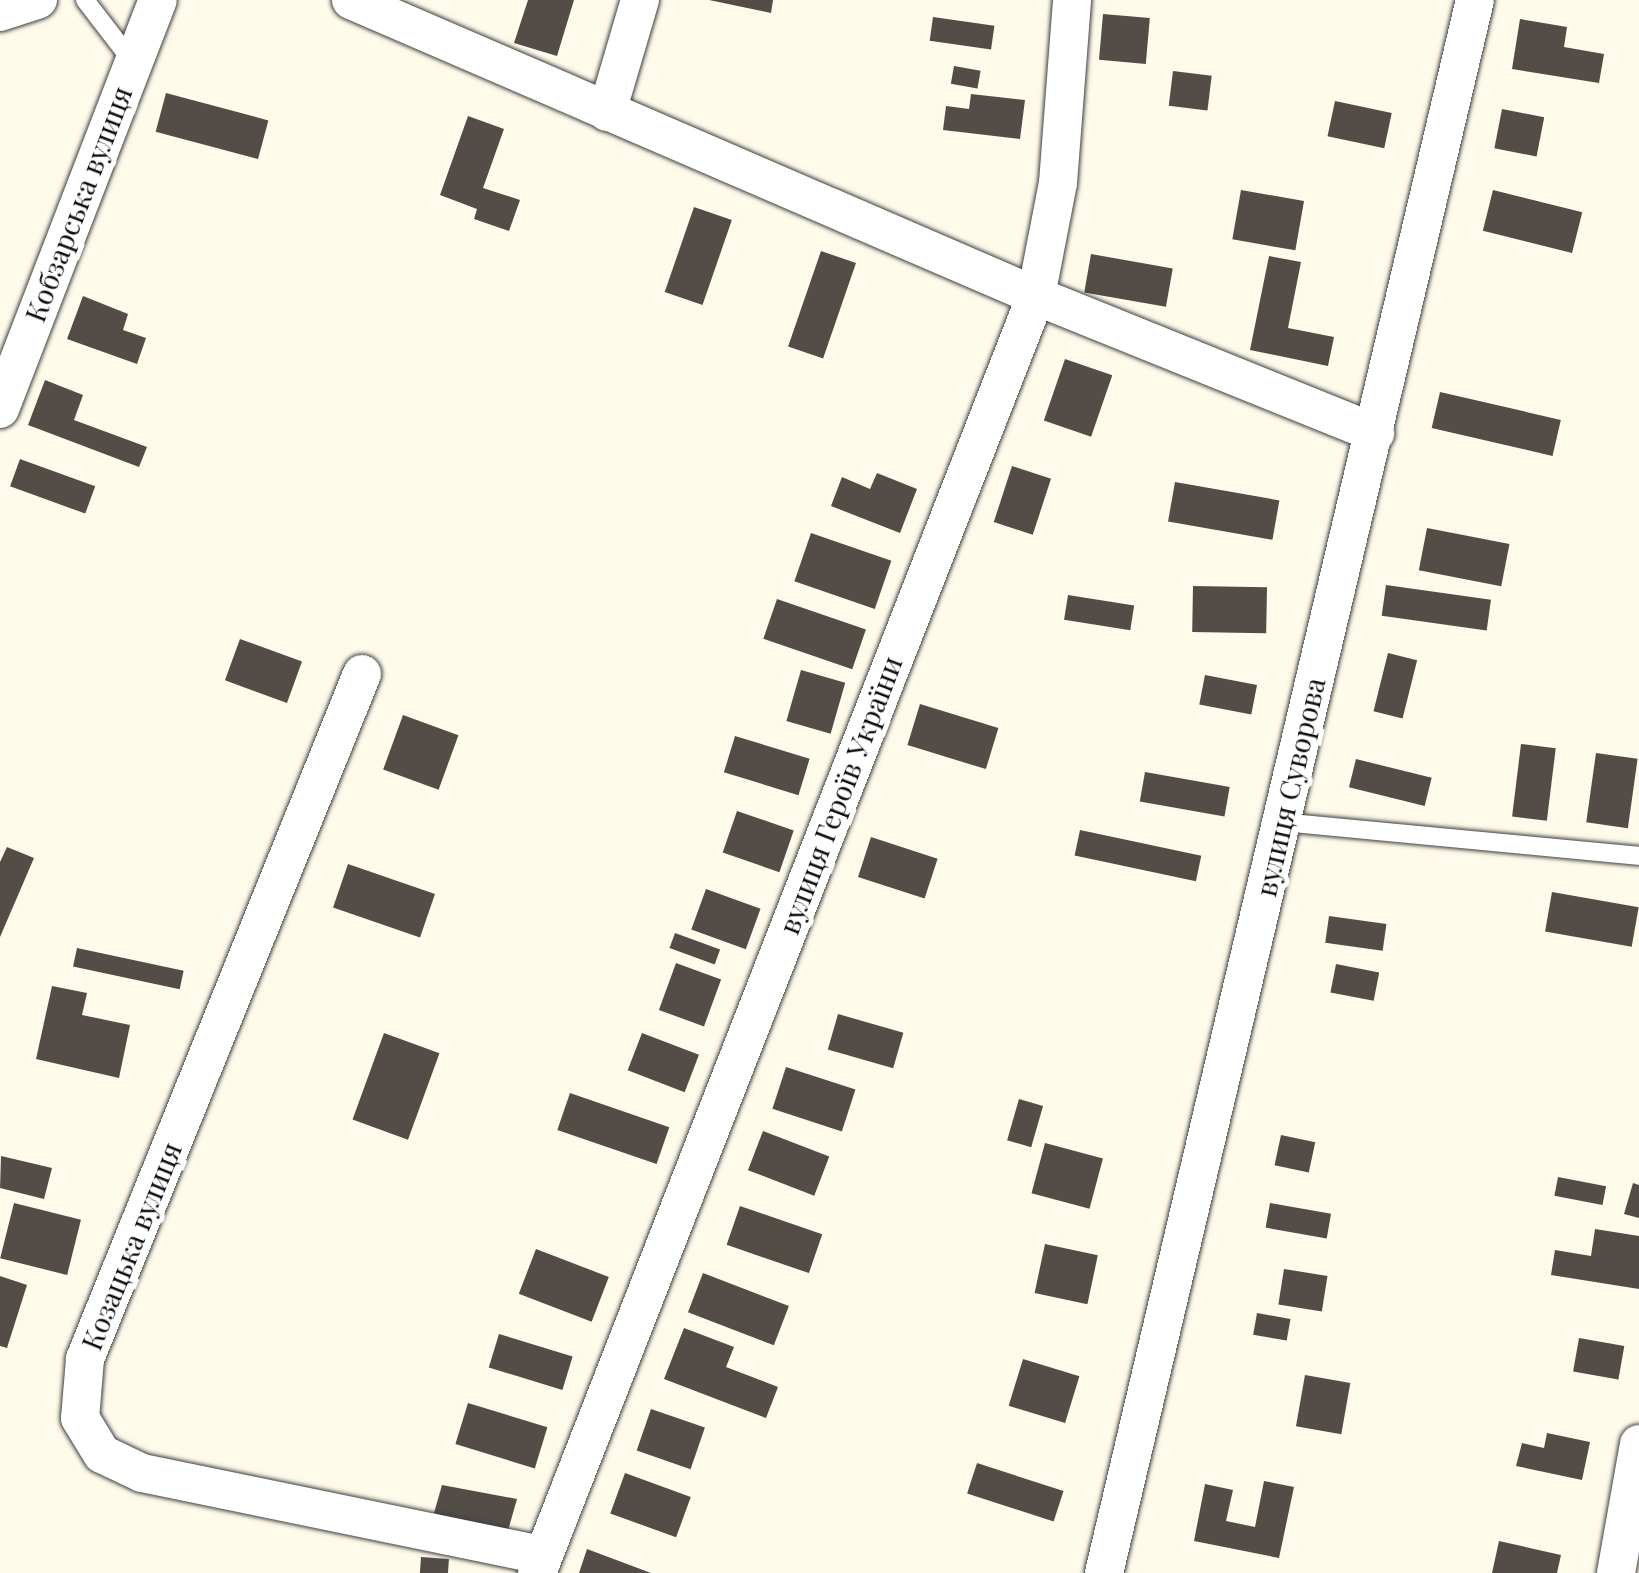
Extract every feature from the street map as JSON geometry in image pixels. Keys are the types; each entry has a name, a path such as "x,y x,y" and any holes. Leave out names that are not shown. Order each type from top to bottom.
{"street":[{"path":"0,12 38,0"},
{"name":"Кобзарська вулиця","path":"0,409 158,0"},
{"path":"351,0 1036,296 1375,433"},
{"path":"607,112 640,0"},
{"name":"вулиця Героїв України","path":"540,1564 1036,296 1058,183 1072,0"},
{"name":"вулиця Суворова","path":"1104,1573 1475,0"},
{"name":"Козацька вулиця","path":"362,674 85,1359 80,1418 102,1454 142,1473 540,1564"},
{"path":"1616,1573 1639,1444"}],"lane":[{"path":"85,0 132,61"},
{"path":"1282,822 1639,856"}],"building":[{"path":"528,0 574,0 557,56 514,43"},
{"path":"709,0 773,0 771,13"},
{"path":"1103,14 1150,18 1146,64 1099,60"},
{"path":"933,17 994,26 991,49 930,41"},
{"path":"1520,19 1567,27 1564,47 1604,54 1599,83 1512,69"},
{"path":"954,66 981,71 977,88 951,84"},
{"path":"1173,71 1212,76 1207,110 1169,106"},
{"path":"166,93 268,120 258,159 156,132"},
{"path":"971,94 1025,100 1020,139 943,130 946,106 969,109"},
{"path":"1335,101 1392,113 1384,148 1328,136"},
{"path":"1502,109 1544,117 1537,156 1494,148"},
{"path":"468,116 504,129 483,188 520,200 509,231 474,219 477,209 440,195"},
{"path":"1241,190 1304,201 1295,250 1232,239"},
{"path":"1493,190 1582,212 1572,253 1483,231"},
{"path":"694,207 732,220 703,305 665,292"},
{"path":"821,251 856,263 823,359 788,346"},
{"path":"1091,254 1173,268 1166,307 1084,292"},
{"path":"1269,256 1301,262 1288,328 1334,337 1328,366 1250,350"},
{"path":"83,296 128,314 123,330 146,338 137,364 67,339"},
{"path":"1065,359 1112,375 1091,437 1044,420"},
{"path":"45,380 83,395 74,420 147,447 139,467 28,425"},
{"path":"1440,392 1561,420 1552,456 1432,428"},
{"path":"20,459 95,486 85,514 10,486"},
{"path":"1012,466 1051,479 1033,535 994,522"},
{"path":"877,473 917,489 900,533 831,506 842,477 870,489"},
{"path":"1175,482 1279,500 1272,540 1168,521"},
{"path":"1427,528 1509,544 1501,586 1419,570"},
{"path":"811,533 891,561 875,609 794,581"},
{"path":"1386,585 1491,600 1487,630 1382,616"},
{"path":"1193,586 1267,587 1266,633 1192,632"},
{"path":"1068,595 1134,605 1130,630 1064,620"},
{"path":"777,599 866,630 852,669 763,639"},
{"path":"240,639 302,662 287,703 225,680"},
{"path":"1388,653 1417,660 1403,718 1373,711"},
{"path":"801,670 845,683 831,734 786,721"},
{"path":"1205,675 1257,685 1251,715 1199,704"},
{"path":"920,704 998,728 986,769 907,745"},
{"path":"403,715 458,735 439,790 383,770"},
{"path":"735,736 810,759 798,795 724,772"},
{"path":"1521,744 1556,748 1547,821 1512,816"},
{"path":"1596,753 1638,759 1628,828 1586,822"},
{"path":"1356,759 1432,778 1425,806 1349,787"},
{"path":"1145,772 1230,787 1224,816 1140,802"},
{"path":"737,811 794,831 779,872 723,853"},
{"path":"1080,830 1201,856 1196,881 1075,855"},
{"path":"871,837 938,859 925,899 858,877"},
{"path":"7,847 34,858 0,937 0,862"},
{"path":"348,864 435,894 420,937 333,907"},
{"path":"706,889 761,909 746,949 691,929"},
{"path":"1552,892 1639,907 1632,947 1545,931"},
{"path":"1329,916 1386,924 1383,951 1325,943"},
{"path":"675,933 720,949 715,964 670,948"},
{"path":"77,948 184,971 180,989 73,967"},
{"path":"676,963 721,979 704,1026 659,1010"},
{"path":"1336,964 1379,972 1374,1001 1330,992"},
{"path":"52,986 87,993 82,1015 130,1025 119,1078 36,1059"},
{"path":"838,1014 903,1033 893,1068 828,1050"},
{"path":"384,1033 439,1053 408,1140 353,1119"},
{"path":"642,1033 699,1055 685,1092 628,1070"},
{"path":"786,1067 855,1090 842,1131 772,1109"},
{"path":"570,1093 669,1127 657,1164 557,1130"},
{"path":"1019,1099 1043,1106 1031,1147 1007,1140"},
{"path":"763,1131 829,1156 814,1196 748,1170"},
{"path":"1281,1135 1315,1142 1309,1173 1275,1165"},
{"path":"1045,1143 1103,1159 1089,1209 1032,1193"},
{"path":"1,1156 52,1168 44,1199 0,1188"},
{"path":"1558,1177 1606,1186 1602,1205 1554,1196"},
{"path":"1633,1183 1639,1185 1639,1218 1624,1214"},
{"path":"14,1203 81,1220 67,1275 0,1258"},
{"path":"1270,1203 1331,1214 1327,1238 1266,1228"},
{"path":"740,1206 822,1234 809,1273 727,1245"},
{"path":"1595,1229 1639,1236 1639,1289 1551,1275 1555,1250 1591,1256"},
{"path":"1045,1244 1098,1255 1087,1304 1035,1293"},
{"path":"536,1249 609,1277 592,1322 519,1294"},
{"path":"1284,1269 1327,1276 1322,1311 1278,1305"},
{"path":"703,1273 789,1306 774,1345 688,1312"},
{"path":"0,1276 27,1285 7,1348 0,1346"},
{"path":"1257,1313 1290,1319 1287,1341 1253,1335"},
{"path":"684,1328 734,1347 726,1367 778,1387 766,1418 664,1379"},
{"path":"499,1334 573,1357 562,1390 489,1367"},
{"path":"1579,1338 1624,1346 1618,1379 1573,1371"},
{"path":"1023,1359 1079,1376 1065,1423 1009,1406"},
{"path":"1305,1375 1350,1383 1341,1434 1296,1426"},
{"path":"468,1403 547,1427 535,1468 455,1444"},
{"path":"651,1409 705,1428 691,1469 637,1451"},
{"path":"1547,1433 1590,1442 1582,1480 1516,1466 1522,1443 1544,1448"},
{"path":"977,1463 1064,1491 1054,1522 967,1493"},
{"path":"625,1473 691,1497 676,1537 610,1513"},
{"path":"1264,1481 1294,1487 1279,1558 1194,1541 1205,1484 1233,1490 1226,1521 1255,1527"},
{"path":"442,1485 517,1499 507,1534 434,1513"},
{"path":"1499,1541 1561,1555 1557,1573 1492,1573"},
{"path":"587,1549 651,1573 579,1573"},
{"path":"421,1557 449,1559 448,1573 420,1573"}]}
